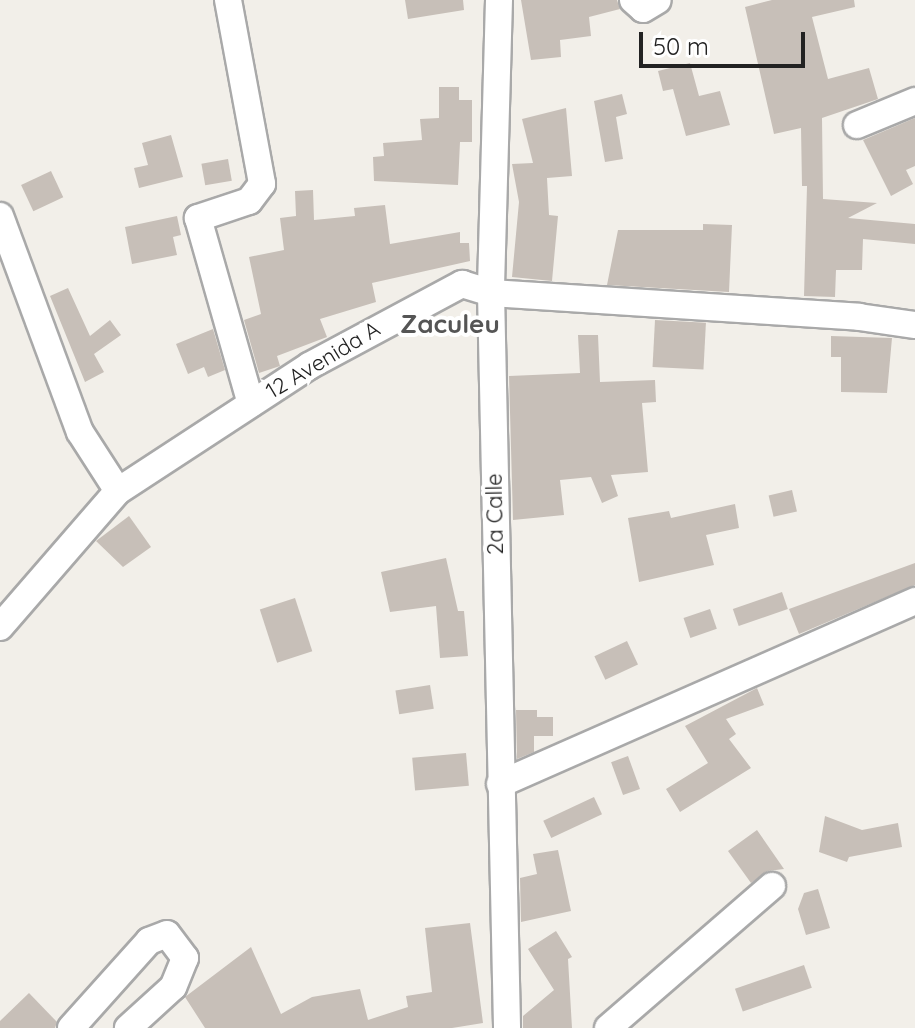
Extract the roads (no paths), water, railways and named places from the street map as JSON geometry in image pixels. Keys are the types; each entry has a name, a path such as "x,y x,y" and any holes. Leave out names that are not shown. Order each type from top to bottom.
{"street":[{"path":"228,0 262,184 249,201 198,218 251,404"},
{"name":"2a Calle","path":"499,0 491,293 507,1028"},
{"path":"633,0 643,9 658,0"},
{"path":"857,125 915,101"},
{"path":"0,216 80,432 118,491"},
{"name":"12 Avenida A","path":"0,627 118,491 251,404 430,298 462,284 491,293 859,317 915,325"},
{"path":"500,784 915,601"},
{"path":"608,1028 772,886"},
{"path":"71,1028 149,941 167,934 185,958 179,973 173,987 128,1028"}],"district":[{"name":"Zaculeu","path":"450,324"}]}
